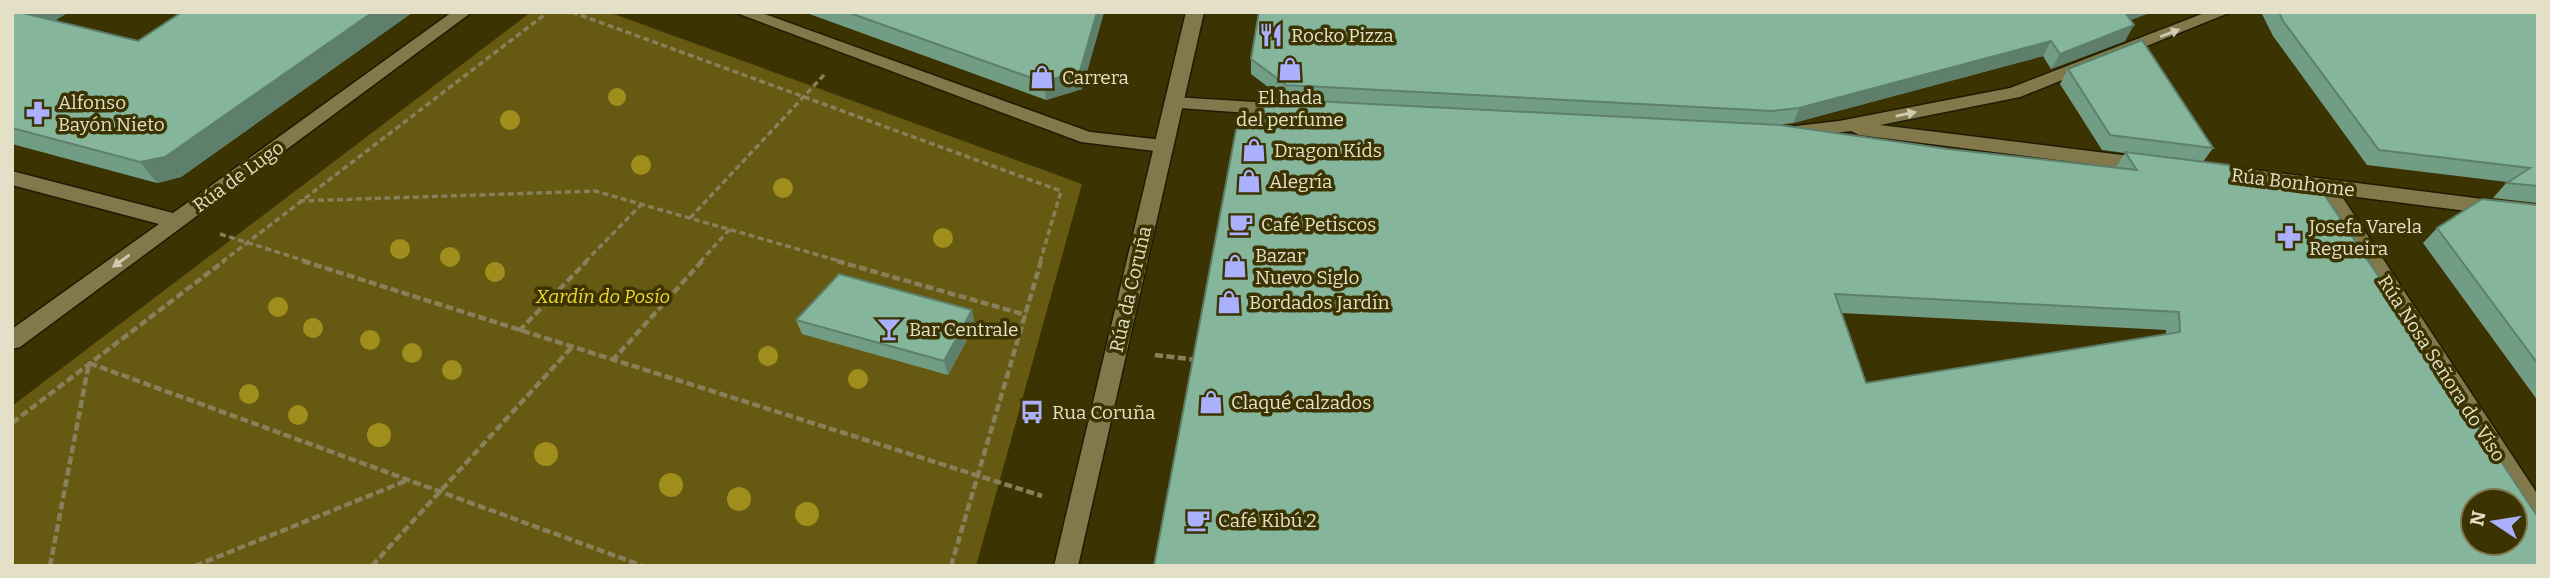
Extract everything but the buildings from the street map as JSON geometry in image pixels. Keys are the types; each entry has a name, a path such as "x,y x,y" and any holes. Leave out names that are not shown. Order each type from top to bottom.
{"street":[{"name":"Rúa de Lugo","path":"12,341 464,12"},
{"path":"743,12 1088,138 1163,146"},
{"name":"Rúa da Coruña","path":"1066,566 1195,12"},
{"path":"1767,135 1839,127 2014,93 2223,12"},
{"path":"1173,103 1313,111"},
{"name":"Rúa Bonhome","path":"1839,127 2538,212"},
{"path":"12,178 176,221"},
{"name":"Rúa Nosa Señora do Viso","path":"2324,185 2538,516"}],"path":[{"path":"12,423 548,12"},
{"path":"572,12 1061,191 951,566"},
{"path":"690,218 803,97"},
{"path":"299,201 595,191 1026,315"},
{"path":"519,331 642,204"},
{"path":"612,361 730,229"},
{"path":"245,242 571,348 1080,507"},
{"path":"372,566 571,348"},
{"path":"89,363 643,566"},
{"path":"50,566 89,363"},
{"path":"195,566 408,480"}],"green space":[{"name":"Xardín do Posío","path":"531,12 608,12 1082,184 976,566 12,566 12,406"}],"place":[{"name":"Rocko Pizza","path":"1271,35"},
{"name":"El hada del perfume","path":"1290,69"},
{"name":"Carrera","path":"1042,77"},
{"name":"Alfonso Bayón Nieto","path":"38,113"},
{"name":"Dragon Kids","path":"1254,150"},
{"name":"Alegría","path":"1249,181"},
{"name":"Café Petiscos","path":"1241,224"},
{"name":"Josefa Varela Regueira","path":"2289,237"},
{"name":"Bazar Nuevo Siglo","path":"1235,266"},
{"name":"Bordados Jardín","path":"1229,302"},
{"name":"Bar Centrale","path":"889,329"},
{"name":"Claqué calzados","path":"1211,402"},
{"name":"Rua Coruña","path":"1032,412"},
{"name":"Café Kibú 2","path":"1198,520"}]}
